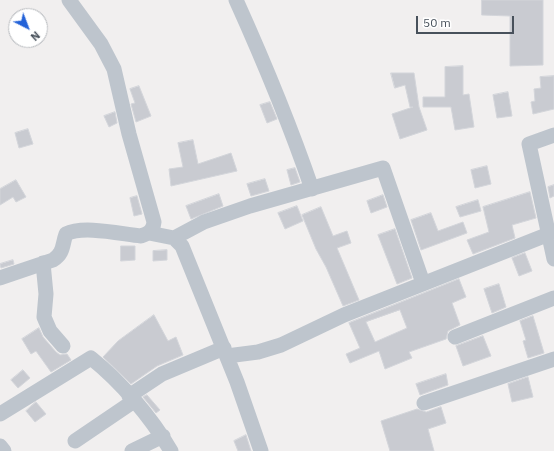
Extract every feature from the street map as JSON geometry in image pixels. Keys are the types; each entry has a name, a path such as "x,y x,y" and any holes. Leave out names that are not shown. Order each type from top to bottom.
{"street":[{"path":"0,278 59,256 63,250 66,234 72,230 141,236 149,233 153,228 154,222 129,134 114,69 100,44 69,0"},
{"path":"236,0 296,140 312,189"},
{"path":"554,135 529,144 554,259"},
{"path":"174,238 193,227 243,208 383,168 423,283"},
{"path":"149,233 174,238 182,246 225,352 261,451"},
{"path":"75,440 162,374 225,352 258,352 281,345 344,315 549,234"},
{"path":"43,263 46,294 44,317 50,331 64,346"},
{"path":"455,337 554,298"},
{"path":"0,414 91,358 112,374 162,436 171,451"},
{"path":"424,403 554,358"},
{"path":"132,451 162,436"},
{"path":"0,446 4,451"}],"building":[{"path":"482,0 543,0 543,65 510,66 510,16 482,15"},
{"path":"463,66 463,95 469,94 474,127 455,130 451,107 423,107 423,97 445,97 445,67"},
{"path":"391,73 414,73 419,107 427,130 400,139 392,114 413,107 410,107 405,85 395,88"},
{"path":"554,76 554,109 533,114 531,102 535,101 534,89 541,88 540,77"},
{"path":"139,86 151,116 136,122 131,104 135,103 130,89"},
{"path":"508,92 512,116 497,118 493,95"},
{"path":"270,102 277,119 267,123 260,105"},
{"path":"115,112 117,123 109,127 104,116"},
{"path":"28,129 33,144 19,148 15,133"},
{"path":"193,140 198,164 231,153 237,171 171,186 169,169 183,167 178,143"},
{"path":"487,166 491,184 475,188 471,170"},
{"path":"295,168 300,182 291,185 287,170"},
{"path":"265,179 269,191 251,196 247,184"},
{"path":"16,180 26,197 16,202 13,197 0,205 0,189"},
{"path":"554,185 554,196 550,198 548,187"},
{"path":"530,192 536,218 512,225 515,238 473,254 467,240 489,232 483,207"},
{"path":"219,194 223,206 191,219 186,206"},
{"path":"383,195 387,207 371,213 367,201"},
{"path":"137,196 142,214 134,216 130,198"},
{"path":"478,200 481,211 460,217 456,207"},
{"path":"297,206 303,221 285,229 278,213"},
{"path":"321,207 333,236 347,231 351,243 337,248 359,300 343,306 326,267 316,249 302,215"},
{"path":"431,213 438,231 463,222 467,233 421,250 411,220"},
{"path":"395,229 412,278 397,284 378,235"},
{"path":"121,246 135,246 135,260 121,261"},
{"path":"167,250 167,260 153,261 153,251"},
{"path":"525,253 532,271 519,276 512,258"},
{"path":"13,260 14,264 1,268 0,264"},
{"path":"459,279 466,297 452,303 460,325 448,331 446,339 409,352 412,358 385,369 379,351 350,363 346,354 360,348 349,323","holes":["400,310 407,328 375,342 366,322"]},
{"path":"499,284 506,307 492,313 484,289"},
{"path":"154,315 168,341 176,337 183,355 157,366 131,384 103,357 118,341"},
{"path":"533,316 544,353 528,358 523,341 526,340 520,321"},
{"path":"39,328 43,337 56,352 60,355 67,354 71,360 51,372 36,351 31,354 22,339"},
{"path":"483,336 491,356 463,366 456,346"},
{"path":"23,370 30,378 18,388 11,380"},
{"path":"446,374 448,385 420,395 416,384"},
{"path":"528,377 533,397 512,402 508,384"},
{"path":"147,395 160,410 156,413 143,397"},
{"path":"36,402 46,414 35,422 26,411"},
{"path":"441,407 446,423 428,429 434,451 390,451 381,421 417,409 426,412"},
{"path":"246,435 251,451 238,451 234,441"}]}
